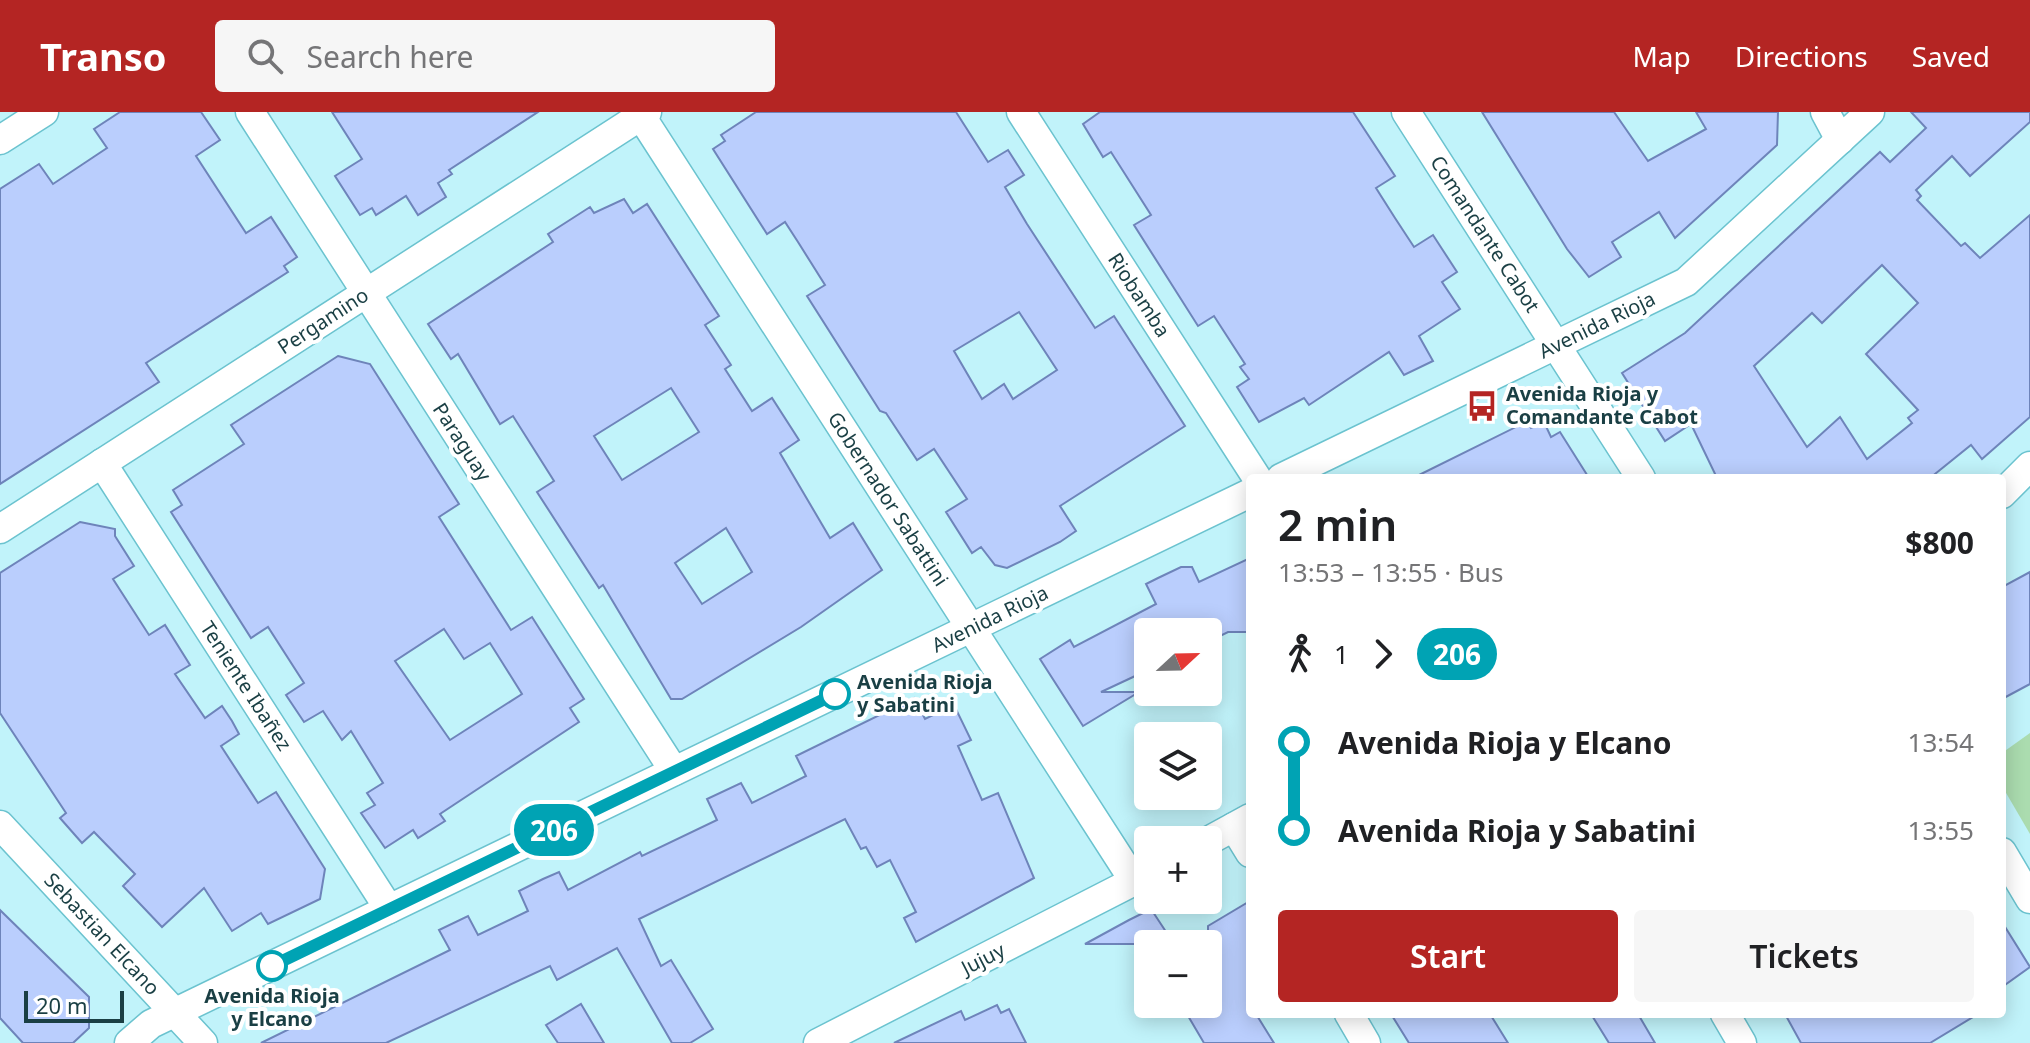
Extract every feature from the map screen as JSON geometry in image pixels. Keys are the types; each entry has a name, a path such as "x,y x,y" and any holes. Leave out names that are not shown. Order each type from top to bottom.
{"street":[{"path":"0,140 44,112"},
{"name":"Paraguay","path":"250,112 674,771"},
{"name":"Riobamba","path":"1021,112 1254,474"},
{"name":"Comandante Cabot","path":"1406,112 1638,474"},
{"path":"1825,112 1840,140"},
{"name":"Avenida Rioja","path":"1289,474 1686,282 1870,112"},
{"name":"Pergamino","path":"0,529 644,114"},
{"name":"Gobernador Sabattini","path":"644,114 971,628 1134,868"},
{"name":"Teniente Ibañez","path":"102,463 389,909"},
{"path":"2006,490 2030,466"},
{"name":"Avenida Rioja","path":"129,1043 151,1024 1246,495"},
{"path":"1222,834 1242,823"},
{"name":"Sebastian Elcano","path":"0,825 203,1043"},
{"path":"2006,859 2030,899"},
{"name":"Jujuy","path":"818,1043 1134,882"},
{"path":"1351,1018 1366,1043"},
{"path":"1727,1018 1742,1043"}],"green space":[{"path":"2030,733 2030,834 2006,793 2006,750"}],"building":[{"path":"120,112 201,112 220,140 196,156 246,233 271,217 297,257 284,266 288,272 146,363 159,382 0,484 0,189 39,164 53,184 107,148 94,129"},
{"path":"332,112 538,112 449,170 452,174 438,183 446,197 418,215 406,196 376,215 372,208 360,215 335,176 362,159"},
{"path":"756,112 956,112 988,162 1008,150 1024,175 1005,187 1027,224 1095,328 1114,316 1185,426 1060,506 1076,531 1060,542 1007,568 995,565 981,547 972,553 946,512 967,499 934,449 917,460 886,413 880,411 807,296 825,285 785,222 767,234 713,149 725,141 721,135","holes":["1019,312 1057,370 1013,399 1004,384 982,399 954,351"]},
{"path":"1100,112 1353,112 1395,176 1376,188 1395,218 1414,247 1433,235 1457,272 1442,282 1460,309 1419,336 1433,361 1404,375 1389,352 1309,405 1304,398 1259,422 1237,387 1249,379 1240,367 1245,364 1214,316 1198,326 1134,225 1151,215 1111,152 1103,157 1083,124"},
{"path":"1482,112 1614,112 1648,161 1706,129 1696,112 1778,112 1777,145 1675,238 1659,212 1612,242 1621,257 1589,277 1567,249"},
{"path":"1911,112 2030,112 2030,122 1970,176 1952,156 1916,190 1921,196 1917,200 1961,246 1965,243 1980,258 2030,215 2030,417 1982,459 1971,445 1935,474 1715,474 1691,424 1665,441 1622,373 1685,333 1880,152 1890,162 1926,128","holes":["1882,265 1918,303 1866,354 1918,410 1908,418 1912,423 1867,459 1840,417 1807,447 1754,366 1812,313 1822,323"]},
{"path":"624,199 633,213 647,204 719,316 705,325 731,365 725,369 752,411 772,398 799,440 780,453 830,538 853,523 882,570 801,627 682,699 671,699 603,585 599,588 537,492 554,481 513,416 500,424 458,354 451,359 428,324 553,242 548,234 590,207 594,213","holes":["671,388 699,432 622,480 594,436","726,528 752,572 702,604 675,563"]},
{"path":"338,356 370,364 459,504 439,517 511,630 532,617 584,699 570,708 579,722 440,814 445,821 418,838 413,830 385,848 361,813 375,805 367,793 383,783 351,731 342,740 323,711 304,722 286,695 304,683 268,627 251,638 171,512 182,505 173,490 244,444 231,425","holes":["444,629 464,659 490,643 522,694 450,740 395,661"]},
{"path":"1528,421 1531,428 1544,422 1551,437 1560,432 1586,474 1421,474"},
{"path":"80,522 115,529 115,536 134,566 113,579 149,635 165,625 190,665 175,674 205,718 222,706 232,721 239,734 221,746 258,803 276,792 325,869 320,899 268,924 261,913 232,931 204,888 162,927 123,886 135,874 94,832 82,843 60,818 66,813 0,713 0,573"},
{"path":"1246,560 1246,632 1222,635 1222,618 1134,618 1134,677 1101,692 1134,692 1134,695 1083,726 1040,659 1070,640 1074,647 1156,604 1146,584 1181,567 1192,567 1199,582"},
{"path":"2030,572 2030,684 2006,697 2006,585"},
{"path":"914,698 925,719 954,705 971,740 958,746 982,800 998,793 1034,878 916,942 904,918 916,912 890,860 877,867 866,847 861,849 845,819 639,919 661,966 671,960 713,1029 690,1043 672,1043 617,948 557,980 550,966 386,1043 261,1043 450,950 439,930 468,916 478,935 528,911 519,891 543,879 559,872 568,890 640,852 642,856 717,820 707,799 741,783 752,803 806,776 796,756"},
{"path":"1246,903 1246,1018 1258,1018 1274,1043 1204,1043 1189,1018 1222,1018 1222,930 1208,930 1208,926"},
{"path":"0,910 89,997 89,1028 73,1043 23,1043 0,1018"},
{"path":"1141,914 1154,914 1165,930 1134,930 1134,944 1085,944"},
{"path":"2006,928 2030,967 2006,984"},
{"path":"581,1004 604,1043 558,1043 546,1025"},
{"path":"997,1005 1001,1013 1009,1009 1026,1043 894,1043 961,1011 965,1020"},
{"path":"1393,1018 1492,1018 1508,1043 1409,1043"},
{"path":"1593,1018 1640,1018 1655,1043 1609,1043"},
{"path":"1787,1018 1971,1018 1930,1043 1801,1043"}],"bus line":[{"name":"206","path":"272,966 835,694"}],"place":[{"name":"Avenida Rioja y Comandante Cabot","path":"1482,406"},
{"name":"Avenida Rioja y Sabatini","path":"835,694"},
{"name":"Avenida Rioja y Elcano","path":"272,966"}]}
